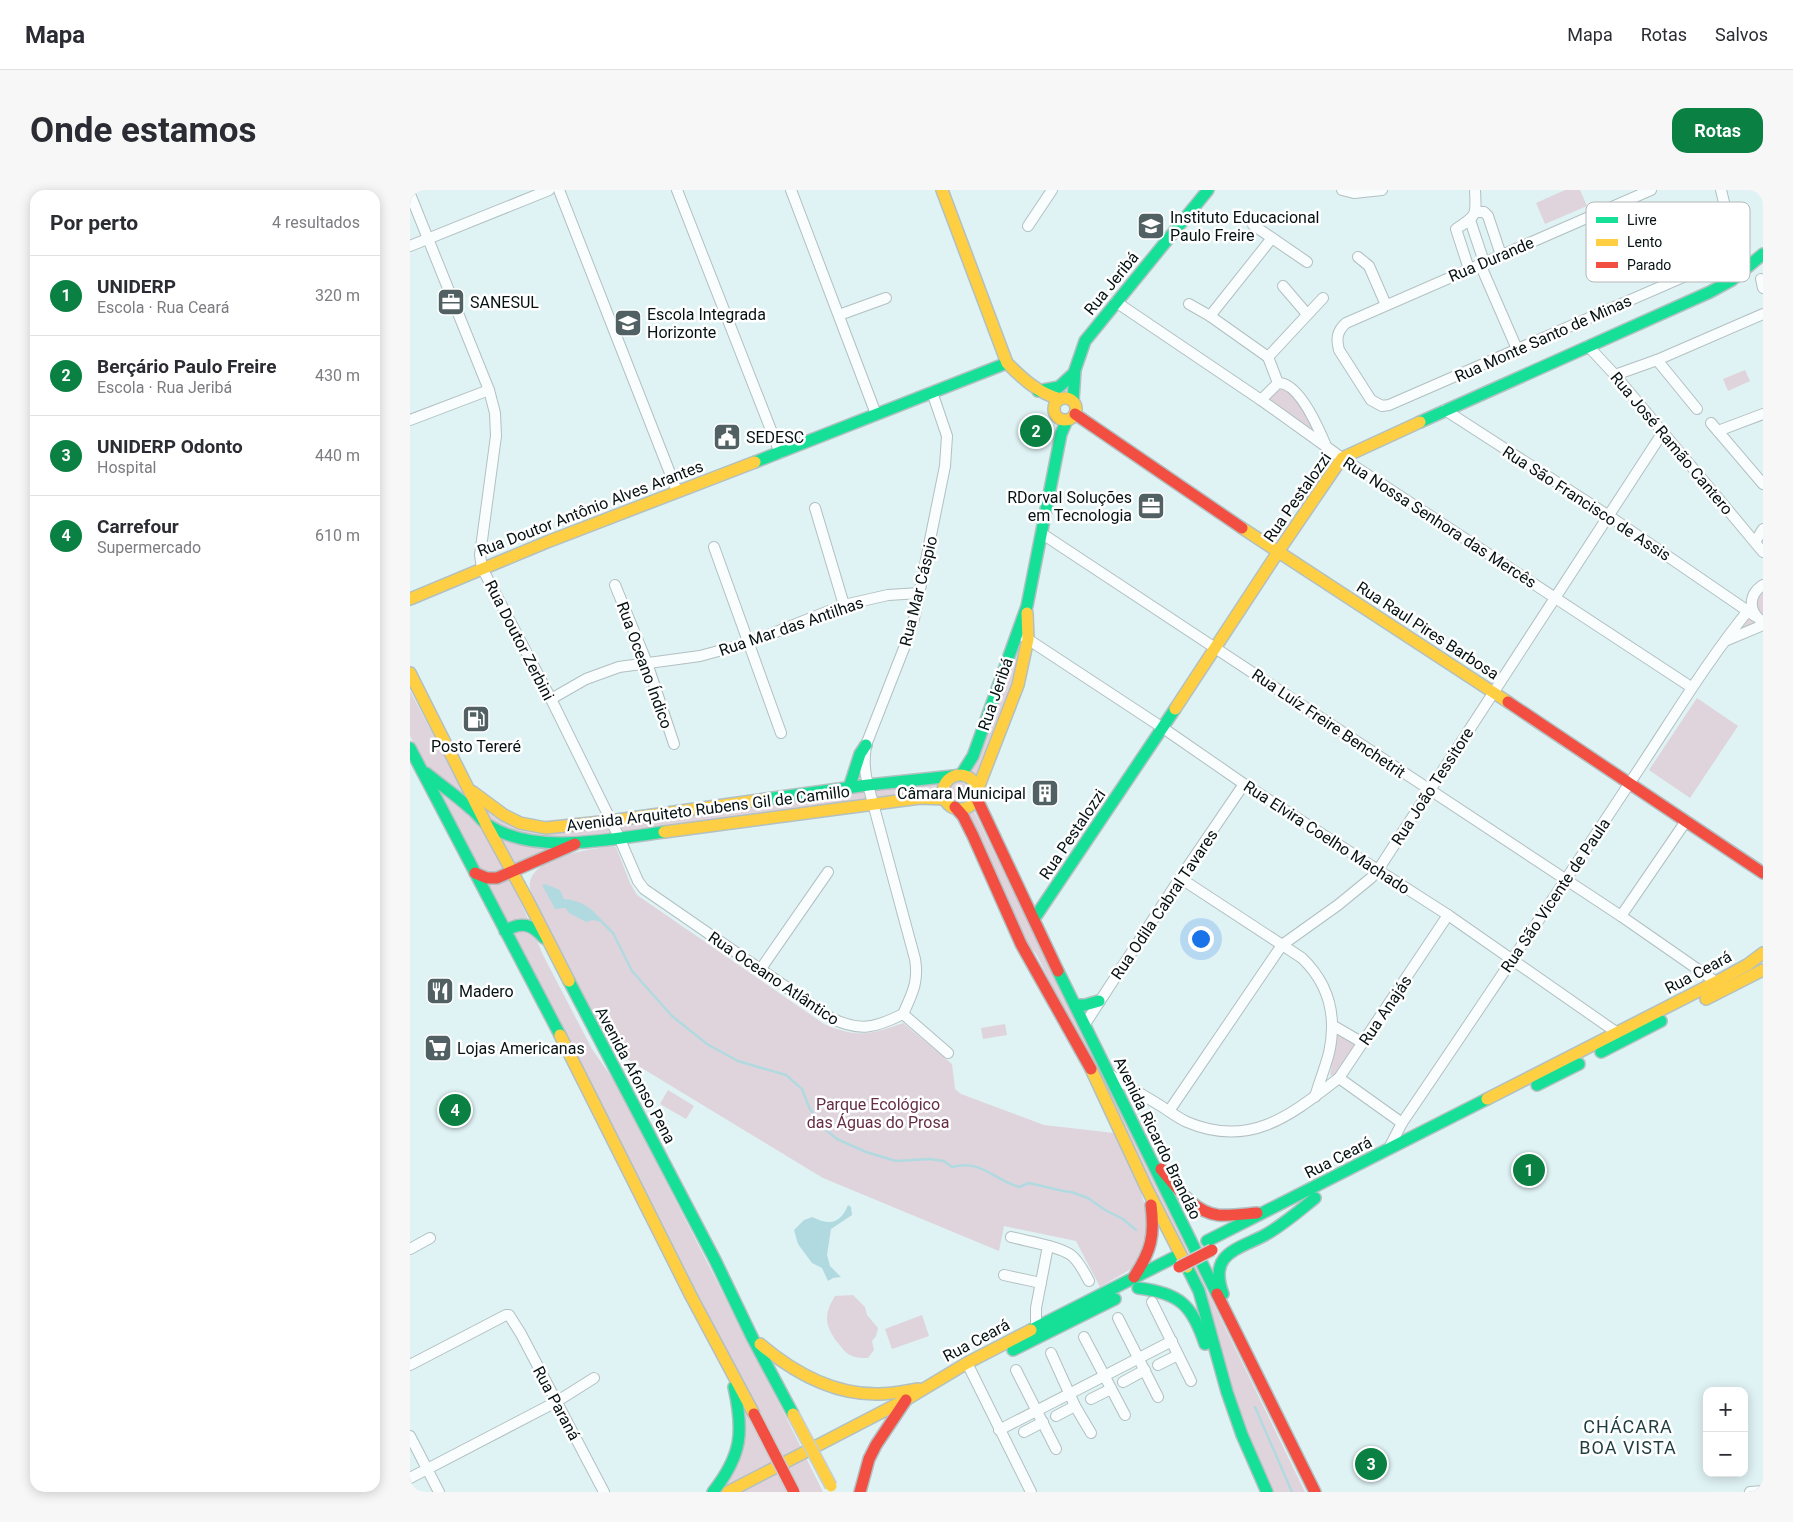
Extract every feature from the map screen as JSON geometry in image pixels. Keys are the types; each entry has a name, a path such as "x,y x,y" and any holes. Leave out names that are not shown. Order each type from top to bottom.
{"main road":[{"name":"Rua Raul Pires Barbosa","path":"942,190 1007,363 1026,383 1040,392 1063,415 1493,692 1763,873"},
{"name":"Rua Jeribá","path":"957,775 973,756 1027,606 1061,434 1063,415 1076,407 1065,399 1080,350 1116,302 1208,190"},
{"name":"Rua Pestalozzi","path":"1750,265 1763,254"},
{"name":"Rua Pestalozzi","path":"1034,919 1342,458 1728,282"},
{"name":"Rua Doutor Antônio Alves Arantes","path":"410,599 482,568 1007,363"},
{"path":"1040,392 1059,387 1073,377"},
{"name":"Rua Raul Pires Barbosa","path":"1040,392 1065,399"},
{"path":"1063,415 1054,406 1065,399"},
{"name":"Rua Jeribá","path":"976,794 1018,685 1028,639 1027,606"},
{"name":"Avenida Afonso Pena","path":"411,677 486,824 553,948 600,1043 715,1260 753,1338 832,1489"},
{"path":"849,788 860,754 866,745"},
{"path":"410,748 415,764 475,873 691,1296 794,1492"},
{"name":"Avenida Arquiteto Rubens Gil de Camillo","path":"415,764 473,810 486,824 509,836 523,839 577,843 920,798 945,799"},
{"path":"957,775 966,776 975,784 976,794 973,803 968,807 955,807 945,799 943,792 948,780 957,775"},
{"name":"Avenida Arquiteto Rubens Gil de Camillo","path":"468,788 498,811 520,823 546,828 957,775"},
{"name":"Avenida Ricardo Brandão","path":"976,794 1108,1074 1314,1492"},
{"name":"Avenida Ricardo Brandão","path":"955,807 974,836 1030,962 1090,1066 1146,1187 1199,1291 1227,1392 1242,1435 1267,1492"},
{"path":"475,873 492,879 577,843"},
{"path":"527,899 530,870 548,856"},
{"path":"1030,962 1030,927 1034,919"},
{"path":"505,931 514,924 529,925 539,931 553,948"},
{"name":"Rua Ceará","path":"969,1367 1177,1262 1315,1198 1619,1036 1747,965 1763,953"},
{"name":"Rua Ceará","path":"1210,1246 1264,1213 1388,1150 1619,1036 1763,970"},
{"path":"1075,1005 1085,1005 1099,1001"},
{"path":"1149,1156 1195,1205 1207,1213 1223,1215 1264,1213"},
{"path":"1146,1187 1154,1226 1152,1242 1135,1283 1174,1297 1193,1314 1227,1392"},
{"path":"1241,1345 1221,1290 1218,1275 1219,1266 1223,1258 1236,1249 1265,1235 1315,1198"},
{"name":"Rua Ceará","path":"728,1492 927,1388 939,1385 1036,1327 1135,1283"},
{"path":"753,1338 780,1361 797,1372 815,1382 834,1388 853,1393 874,1394 927,1388"},
{"path":"713,1492 726,1475 739,1448 741,1428 738,1403 726,1360"},
{"path":"860,1492 869,1460 876,1445 907,1399"}],"street":[{"path":"410,246 549,190"},
{"path":"559,190 677,491"},
{"path":"676,190 780,453"},
{"path":"791,190 876,414"},
{"path":"1028,226 1052,190"},
{"path":"1342,190 1382,190"},
{"path":"1475,190 1474,212 1482,263 1517,349"},
{"name":"Rua Durande","path":"1623,202 1651,190"},
{"name":"Rua Doutor Zerbini","path":"410,194 489,390 495,413 496,436 480,555 482,568 551,699 610,821"},
{"path":"1469,269 1456,229 1474,212 1484,212 1488,216 1501,255"},
{"name":"Rua Durande","path":"1377,404 1371,400 1339,350 1338,336 1340,329 1346,323 1586,218"},
{"path":"1253,225 1307,262"},
{"path":"1210,316 1272,238"},
{"path":"1358,257 1369,266 1386,305"},
{"name":"Rua Monte Santo de Minas","path":"1377,404 1382,406 1389,405 1672,282"},
{"path":"1283,286 1307,314"},
{"path":"840,315 886,298"},
{"path":"1268,357 1323,298"},
{"name":"Rua Nossa Senhora das Mercês","path":"1116,302 1261,400 1342,458 1692,687"},
{"path":"1188,304 1210,316 1268,357 1278,383"},
{"path":"1615,375 1658,360 1763,314"},
{"name":"Rua José Ramão Cantero","path":"1588,346 1615,375 1754,542"},
{"path":"1658,360 1697,409"},
{"path":"1261,400 1278,383 1289,386 1307,406 1326,447"},
{"path":"410,420 489,390"},
{"name":"Rua Mar Cáspio","path":"868,785 864,769 866,745 906,643 920,593 945,466 947,436 932,392"},
{"name":"Rua São Francisco de Assis","path":"1445,410 1609,516 1755,614"},
{"path":"1763,414 1715,427 1763,484"},
{"name":"Rua João Tessitore","path":"1169,1111 1282,945 1338,905 1378,870 1663,432"},
{"path":"815,508 844,605"},
{"path":"1754,542 1763,529"},
{"name":"Rua Luíz Freire Benchetrit","path":"1041,533 1621,916 1716,982"},
{"path":"1754,542 1763,552"},
{"path":"1754,542 1763,563"},
{"path":"714,547 781,733"},
{"name":"Rua São Vicente de Paula","path":"1388,1150 1402,1123 1692,687 1724,641 1755,614 1756,590 1763,582"},
{"name":"Rua Oceano Índico","path":"615,585 647,663 674,744"},
{"name":"Rua Mar das Antilhas","path":"551,699 603,672 619,667 700,656 748,644 844,605 888,595 920,593"},
{"path":"1724,641 1755,614"},
{"name":"Rua Elvira Coelho Machado","path":"1017,633 1163,728 1244,784 1448,916 1512,959 1619,1036"},
{"name":"Rua Odila Cabral Tavares","path":"1085,1024 1244,784"},
{"path":"868,785 917,972 916,984 903,1014 948,1052"},
{"name":"Rua Oceano Atlântico","path":"610,821 619,837 638,882 644,889 831,1018 845,1025 860,1028 886,1023 903,1014"},
{"path":"1621,916 1686,821"},
{"path":"760,970 828,872"},
{"path":"1180,878 1302,958 1314,970 1328,998 1332,1025 1328,1054 1315,1097"},
{"name":"Rua Anajás","path":"1090,1066 1108,1074 1187,1122 1220,1131 1236,1132 1251,1130 1281,1119 1315,1097 1339,1078 1448,916"},
{"path":"1332,1025 1363,1043"},
{"path":"1339,1078 1402,1123"},
{"path":"1011,1237 1048,1246 1070,1254 1078,1261 1089,1281"},
{"path":"410,1249 430,1238"},
{"path":"1036,1327 1036,1308 1048,1246"},
{"path":"1004,1274 1041,1283"},
{"path":"1152,1302 1192,1381"},
{"name":"Rua Paraná","path":"410,1365 509,1315 521,1334 604,1492"},
{"path":"1118,1318 1158,1397"},
{"path":"1084,1337 1125,1415"},
{"path":"999,1430 1172,1341"},
{"path":"1051,1353 1075,1406 1091,1433"},
{"path":"1158,1365 1178,1355"},
{"path":"969,1367 1030,1492"},
{"path":"1016,1370 1056,1450"},
{"path":"1123,1382 1144,1370"},
{"path":"410,1478 556,1402 594,1378"},
{"path":"1091,1400 1111,1389"},
{"path":"1056,1416 1075,1406"},
{"path":"1024,1432 1043,1422"},
{"path":"410,1436 439,1492"},
{"path":"1750,1492 1763,1491"}],"green space":[{"path":"1565,190 1580,190 1586,206 1545,224 1536,203"},
{"path":"1745,370 1750,381 1728,391 1723,379"},
{"path":"1284,388 1295,397 1303,408 1314,434 1271,402 1270,396 1278,389"},
{"path":"1763,591 1763,621 1730,637 1751,611 1737,601 1756,603 1757,597"},
{"path":"1021,645 1014,679 975,782 969,775"},
{"path":"410,691 515,888 543,955 592,1049 615,1082 823,1492 799,1492 410,736"},
{"path":"1697,698 1738,726 1690,798 1649,770"},
{"path":"962,782 968,787 968,797 962,801 951,798 617,834 516,867 476,797 509,824"},
{"path":"970,804 1305,1492 1274,1492 1234,1401 1208,1307 1037,955 1026,942 962,809"},
{"name":"Parque Ecológico das Águas do Prosa","path":"612,846 616,847 630,883 637,895 824,1024 845,1031 863,1033 903,1023 952,1064 955,1089 961,1094 1044,1125 1114,1133 1141,1192 1150,1222 1138,1265 1100,1287 1076,1241 1004,1226 999,1251 823,1178 612,1050 532,895 530,883 534,874 552,860 578,852"},
{"path":"1005,1024 1007,1035 983,1039 981,1028"},
{"path":"1337,1033 1355,1044 1334,1076 1330,1075"},
{"path":"668,1090 694,1106 686,1119 660,1104"},
{"path":"853,1295 865,1307 867,1315 878,1328 876,1336 872,1341 874,1350 868,1358 854,1357 846,1352 828,1326 827,1315 835,1296"},
{"path":"922,1315 929,1336 892,1349 885,1329"},
{"path":"737,1393 789,1492 717,1492 729,1477"}],"water":[{"path":"545,884 560,890 564,899 576,901 587,906 604,923 593,920 586,922 569,913 565,908 555,909 542,885"},
{"path":"848,1205 851,1207 852,1215 831,1229 827,1255 830,1266 841,1277 828,1281 822,1268 812,1263 798,1244 794,1230 804,1220 812,1217 829,1222 838,1220"}],"waterway":[{"path":"602,922 613,933 632,971 672,1016 707,1044 738,1061 786,1075 802,1089 809,1107 820,1125 837,1139 866,1152 896,1161 929,1159 944,1161 952,1167 962,1165 979,1168 1019,1187 1029,1183 1071,1192 1088,1198 1105,1210 1123,1219 1136,1230"},
{"path":"1255,1407 1292,1492"}],"traffic: fast":[{"path":"1073,401 1075,370 1085,341 1208,190"},
{"path":"1750,265 1763,254"},
{"path":"1420,422 1710,292 1728,282"},
{"path":"755,462 1007,363"},
{"path":"1038,391 1059,387 1073,374"},
{"path":"961,775 973,756 1027,606 1061,434 1067,420"},
{"path":"1034,919 1175,709"},
{"path":"849,788 860,754 866,745"},
{"path":"410,748 560,1035"},
{"path":"426,773 488,825 507,834 528,840 574,843 664,832"},
{"path":"766,799 953,776"},
{"path":"505,931 521,925 531,927 544,938"},
{"path":"1058,971 1217,1294"},
{"path":"569,981 793,1414"},
{"path":"1075,1005 1085,1005 1099,1001"},
{"path":"1601,1052 1661,1021"},
{"path":"1537,1085 1579,1064"},
{"path":"1207,1241 1487,1099"},
{"path":"1223,1294 1219,1280 1219,1270 1222,1261 1235,1249 1272,1231 1315,1198"},
{"path":"1031,1330 1175,1257"},
{"path":"1187,1267 1199,1291 1227,1392 1242,1435 1267,1492"},
{"path":"1138,1288 1164,1293 1182,1303 1195,1320 1205,1344"},
{"path":"1013,1350 1115,1299"},
{"path":"713,1492 730,1466 738,1442 739,1417 734,1387"}],"traffic: slow":[{"path":"942,190 1007,363 1038,389 1060,399"},
{"path":"1065,398 1073,401 1076,409 1073,417 1065,420 1057,417 1054,409 1057,401 1065,398"},
{"path":"1175,709 1342,458 1420,422"},
{"path":"410,599 547,542 755,462"},
{"path":"1242,528 1508,702"},
{"path":"977,791 1018,685 1028,639 1027,613"},
{"path":"410,673 486,824 569,981"},
{"path":"960,775 972,780 977,792 972,804 960,809 948,804 943,792 948,780 960,775"},
{"path":"473,792 504,815 520,823 546,828 766,799"},
{"path":"664,832 920,798 945,799"},
{"path":"1487,1099 1716,982 1747,965 1763,953"},
{"path":"1706,999 1763,970"},
{"path":"560,1035 691,1296 754,1414"},
{"path":"1091,1069 1146,1187 1187,1267"},
{"path":"728,1492 907,1399 967,1363 1031,1330"},
{"path":"760,1344 800,1373 846,1391 879,1394 918,1389"},
{"path":"793,1414 831,1486"}],"traffic: jam":[{"path":"1075,414 1242,528"},
{"path":"1508,702 1763,873"},
{"path":"976,797 1058,971"},
{"path":"955,807 963,816 973,836 1021,944 1091,1069"},
{"path":"475,873 487,878 497,878 575,844"},
{"path":"1161,1169 1193,1204 1209,1213 1218,1215 1257,1213"},
{"path":"1134,1277 1148,1251 1152,1235 1151,1205"},
{"path":"1179,1267 1212,1250"},
{"path":"1217,1294 1315,1492"},
{"path":"860,1492 869,1459 876,1445 906,1400"},
{"path":"754,1414 794,1492"}],"place":[{"name":"Instituto Educacional Paulo Freire","path":"1151,226"},
{"name":"SANESUL","path":"451,302"},
{"name":"Escola Integrada Horizonte","path":"628,323"},
{"name":"Berçário Paulo Freire","path":"1036,431"},
{"name":"SEDESC","path":"727,437"},
{"name":"RDorval Soluções em Tecnologia","path":"1151,506"},
{"name":"Posto Tereré","path":"476,719"},
{"name":"Câmara Municipal","path":"1045,793"},
{"name":"Madero","path":"440,991"},
{"name":"Lojas Americanas","path":"438,1048"},
{"name":"Carrefour","path":"455,1110"},
{"name":"UNIDERP","path":"1529,1170"},
{"name":"UNIDERP Odonto","path":"1371,1464"}],"district":[{"name":"CHÁCARA BOA VISTA","path":"1628,1437"}]}
